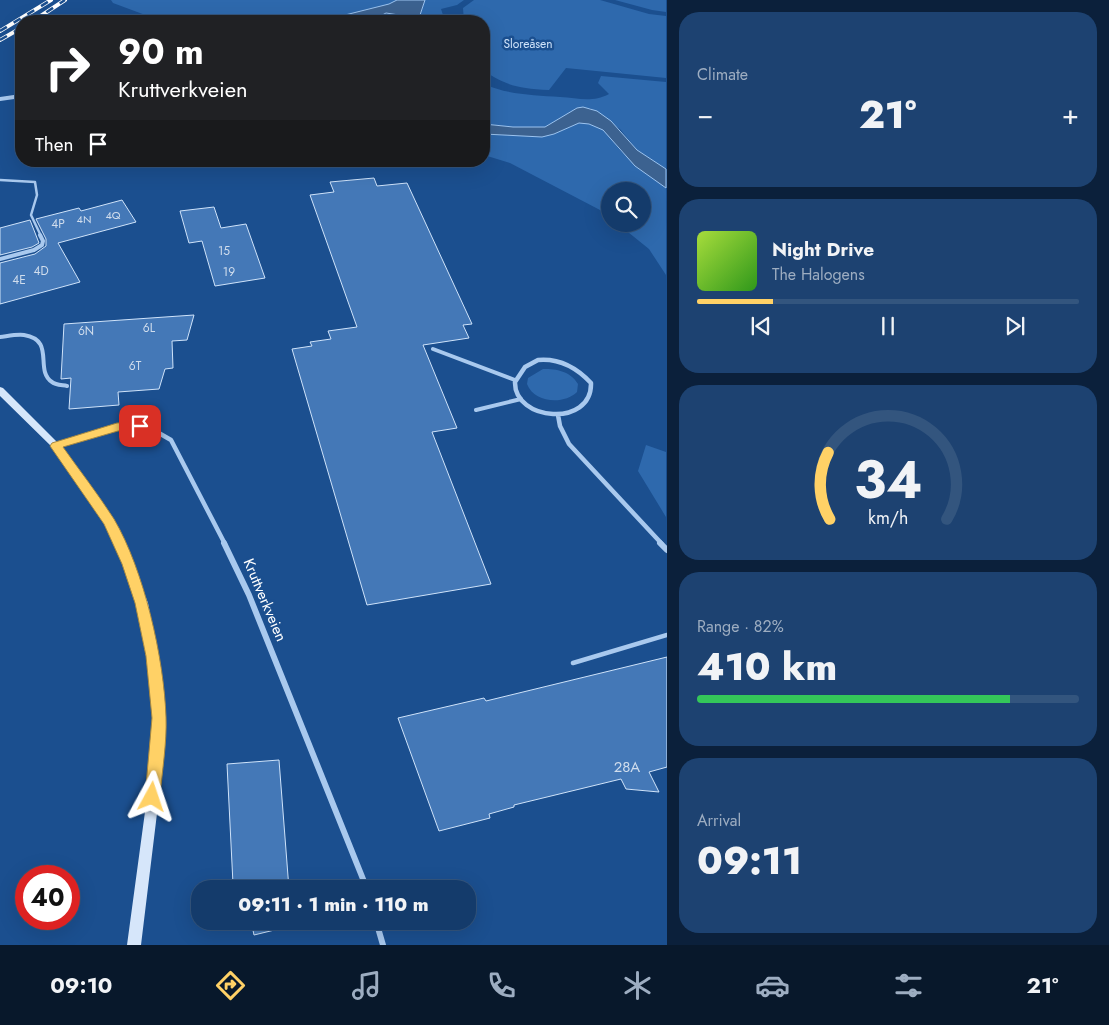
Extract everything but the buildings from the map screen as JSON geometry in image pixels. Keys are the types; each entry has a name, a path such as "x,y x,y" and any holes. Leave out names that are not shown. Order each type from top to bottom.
{"street":[{"path":"0,99 15,97"},
{"path":"555,360 579,370 591,383 592,391 582,404 571,412 558,415 529,406 521,399 515,387 515,380 526,366 537,361 555,360"},
{"path":"0,390 56,446 109,522 128,564 142,603 152,656 159,718 152,797 134,945"},
{"path":"558,415 560,426 569,444 666,550"},
{"name":"Kruttverkveien","path":"56,446 86,435 130,426 150,428 171,440 217,528 249,595 363,880"},
{"path":"379,930 383,945"}],"lane":[{"path":"0,180 35,182 37,194 31,215 43,241 42,245 34,250 0,259"},
{"path":"0,337 22,335 40,340 44,347 44,368 47,380 54,386 67,386"},
{"path":"433,349 515,380"},
{"path":"476,410 521,399"},
{"path":"573,664 666,635"}],"green space":[{"path":"111,0 397,0 389,4 345,15 145,15 113,3"},
{"path":"425,0 464,0 457,5 441,9 443,15 420,15"},
{"name":"Sloreåsen","path":"474,0 600,0 649,14 666,16 666,78 566,68 549,90 508,84 490,74 490,15 464,15 463,8"},
{"path":"615,0 666,0 666,12 652,10"},
{"path":"601,76 666,82 666,169 637,150 620,129 590,108 577,108 545,127 490,125 490,87 521,94 591,99 609,94 598,83"},
{"path":"579,123 588,123 596,126 607,134 627,157 666,188 666,275 649,249 628,232 651,232 651,182 601,182 601,211 510,163 490,157 490,134 542,137"},
{"path":"543,369 558,370 571,376 578,384 577,392 565,399 557,400 550,400 536,395 527,384 528,378"},
{"path":"646,445 666,452 666,517 638,471"}],"shaded area":[{"path":"397,0 425,0 420,15 386,13 382,15 345,15 389,4"},
{"path":"583,107 597,111 611,121 637,150 666,169 666,188 635,166 603,130 589,124 579,123 542,137 490,134 490,125 545,127 577,108"}],"railway":[{"path":"26,15 51,0"},
{"path":"42,15 65,0"},
{"path":"0,31 15,22"},
{"path":"0,40 15,31"}],"route":[{"path":"140,426 117,427 86,435 56,446 109,522 128,564 142,603 152,656 159,718 152,797"}]}
